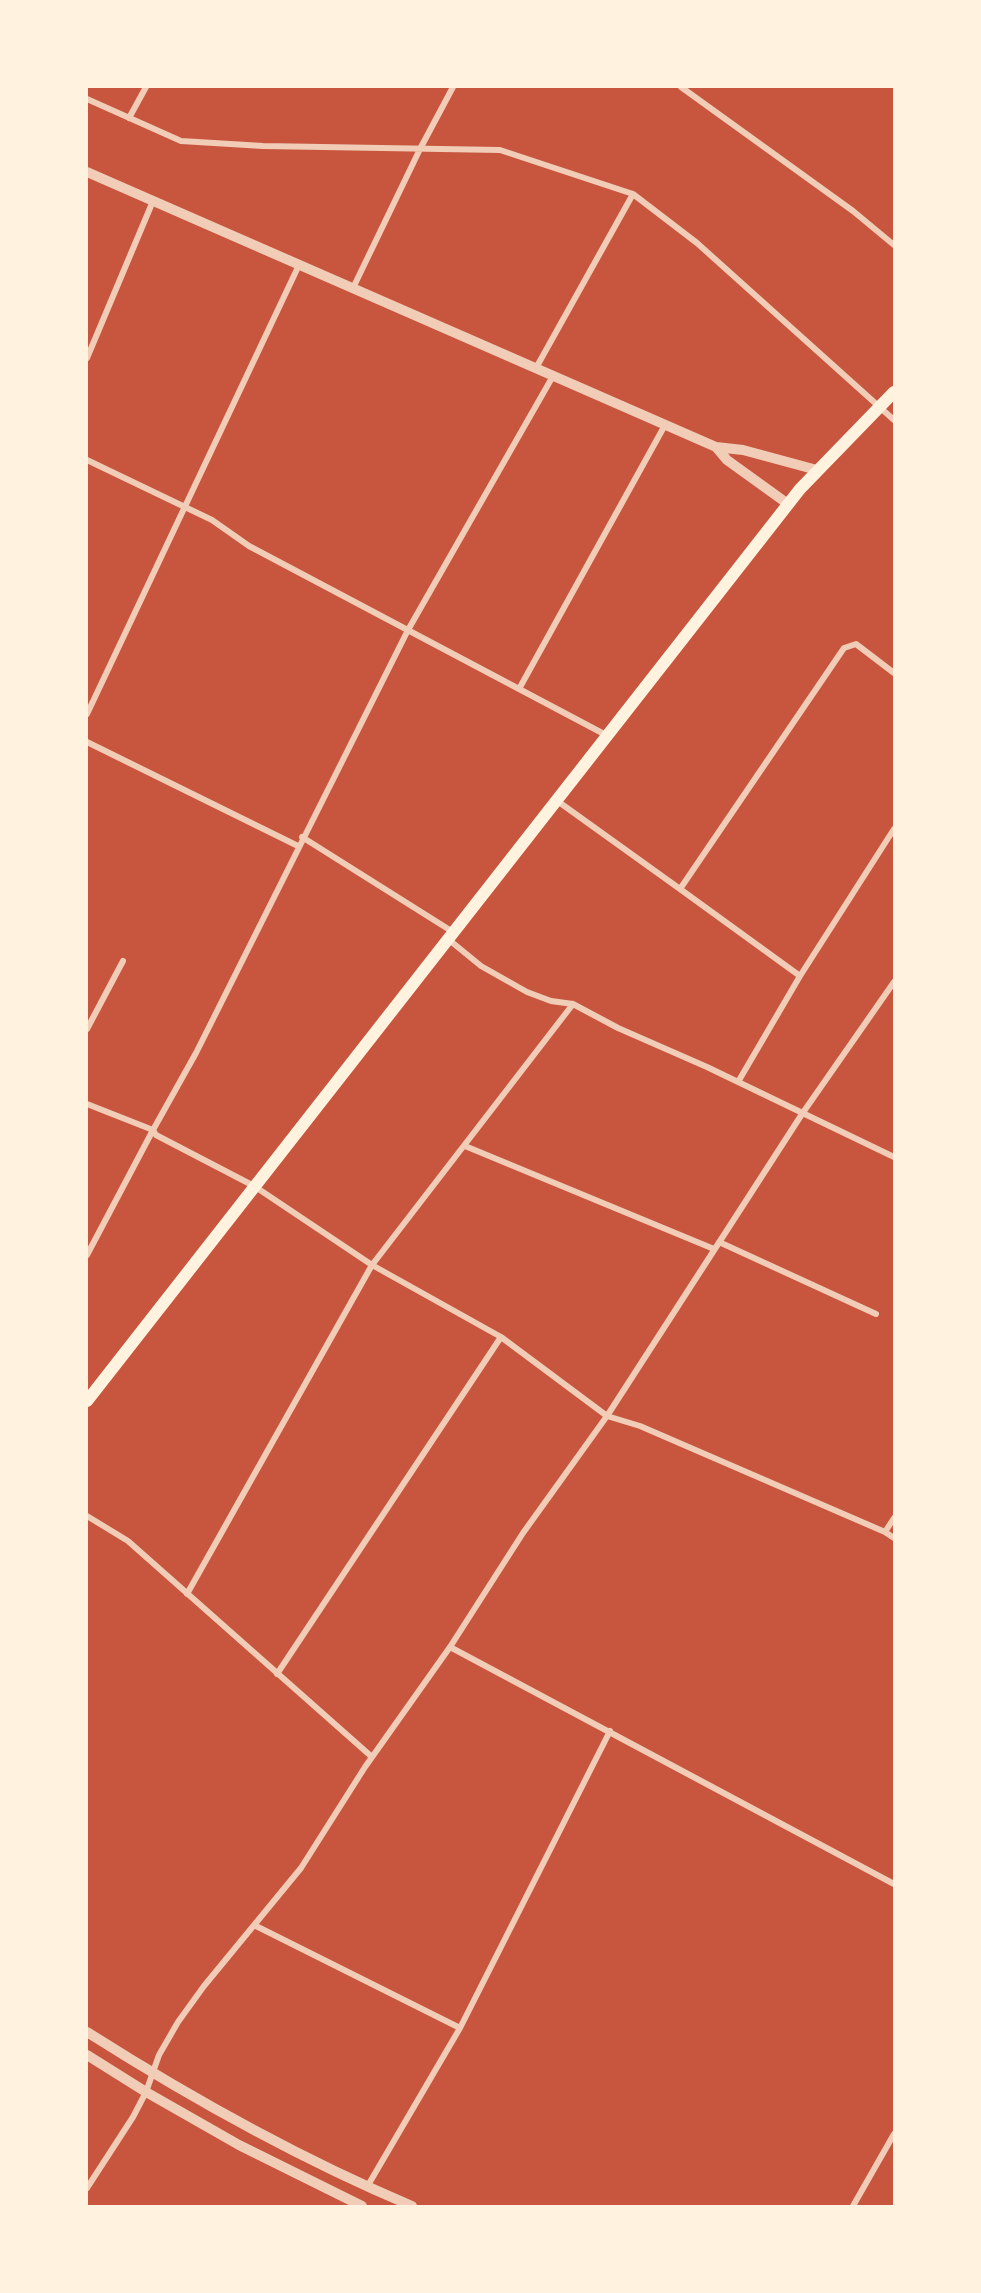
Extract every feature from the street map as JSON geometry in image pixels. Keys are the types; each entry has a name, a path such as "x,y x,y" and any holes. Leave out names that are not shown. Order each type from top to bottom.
{"main road":[{"path":"87,1401 788,504 817,470 894,392"}],"street":[{"path":"129,118 146,87"},
{"path":"353,288 420,149 453,87"},
{"path":"681,87 853,211 894,245"},
{"path":"87,99 181,141 262,146 500,150 633,194 697,243 894,420"},
{"path":"87,172 716,447 743,450 817,470"},
{"path":"536,368 633,194"},
{"path":"87,358 153,201"},
{"path":"87,714 299,265"},
{"path":"87,1255 196,1053 302,837 408,630 553,376"},
{"path":"519,689 665,425"},
{"path":"716,447 727,460 788,504"},
{"path":"87,460 212,520 249,546 606,735"},
{"path":"680,889 844,648 856,644 894,673"},
{"path":"87,742 298,846"},
{"path":"555,800 800,976"},
{"path":"738,1082 800,976 894,829"},
{"path":"302,837 450,935 481,966 527,992 551,1001 573,1004 618,1028 738,1082 894,1157"},
{"path":"87,1029 123,961"},
{"path":"87,2188 133,2117 146,2092 151,2073 178,2022 197,1995 301,1868 372,1758 450,1647 523,1533 607,1416 802,1114 894,982"},
{"path":"187,1594 372,1265 573,1004"},
{"path":"87,1104 153,1130 156,1135 254,1186 372,1265 501,1337 607,1416 640,1426 885,1532 894,1538"},
{"path":"465,1146 714,1249"},
{"path":"719,1242 876,1314"},
{"path":"277,1674 501,1337"},
{"path":"87,1516 128,1540 372,1758"},
{"path":"885,1532 894,1518"},
{"path":"450,1647 894,1884"},
{"path":"367,2187 460,2028 610,1731"},
{"path":"254,1925 460,2028"},
{"path":"87,2032 151,2073 222,2114 367,2187 412,2206"},
{"path":"87,2055 238,2145 362,2206"},
{"path":"853,2206 894,2134"}]}
